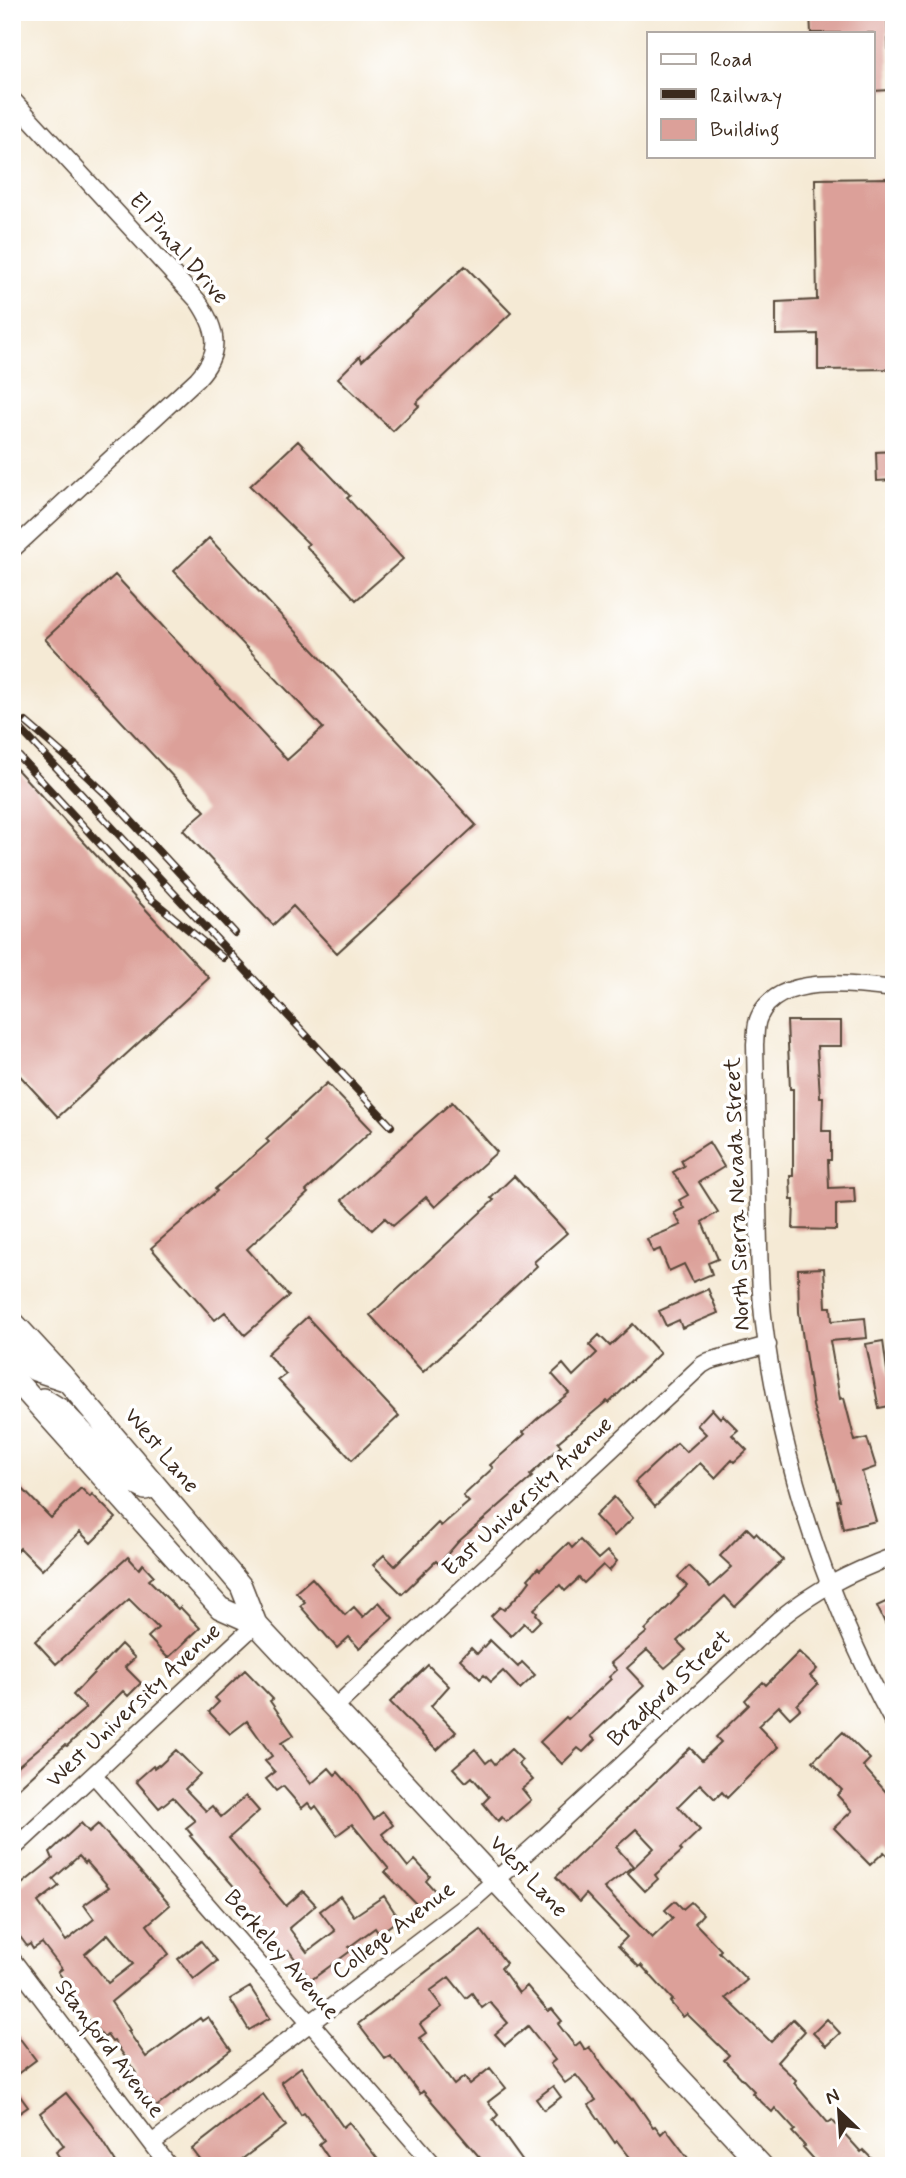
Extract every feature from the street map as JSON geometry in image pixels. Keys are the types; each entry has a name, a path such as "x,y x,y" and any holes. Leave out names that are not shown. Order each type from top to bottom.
{"main road":[{"name":"West Lane","path":"12,1321 67,1381 241,1586 256,1624 762,2166"},
{"path":"12,1347 34,1370 67,1381"},
{"name":"West Lane","path":"17,1382 220,1608 256,1624"},
{"path":"17,1382 61,1410 130,1481 145,1489 156,1486"}],"street":[{"name":"El Pinal Drive","path":"12,99 198,301 209,317 215,337 215,347 205,371 12,550"},
{"name":"North Sierra Nevada Street","path":"894,989 848,985 787,989 769,1003 758,1018 755,1044 763,1314 779,1416 799,1497 829,1585 846,1628 894,1724"},
{"name":"East University Avenue","path":"333,1709 702,1366 709,1361 768,1345"},
{"name":"Bradford Street","path":"495,1880 778,1620 802,1601 851,1572 894,1556"},
{"name":"West University Avenue","path":"12,1850 256,1624"},
{"name":"Berkeley Avenue","path":"94,1775 435,2166"},
{"name":"College Avenue","path":"152,2143 474,1899 495,1880"},
{"name":"Stanford Avenue","path":"12,1959 169,2166"}],"building":[{"path":"887,12 890,90 874,91 874,32 811,32 810,13"},
{"path":"894,178 894,369 818,370 818,334 776,335 776,302 817,300 815,179"},
{"path":"465,266 511,313 416,403 419,406 393,431 338,378 360,356 362,361"},
{"path":"298,441 350,496 347,498 403,559 356,600 306,546 309,544 250,486"},
{"path":"894,451 893,480 877,481 876,452"},
{"path":"209,538 476,825 337,953 293,906 273,925 183,830 205,811 45,639 115,575 287,760 323,728 174,571"},
{"path":"12,764 209,978 58,1117 12,1067"},
{"path":"787,1021 841,1021 841,1046 817,1046 820,1097 823,1097 822,1131 831,1131 829,1188 854,1187 855,1203 836,1204 836,1230 793,1229 794,1200 791,1200 790,1176 793,1176 793,1089 790,1089"},
{"path":"327,1083 372,1130 247,1249 289,1296 245,1335 225,1312 215,1320 151,1248 217,1191 215,1189 269,1142 266,1139"},
{"path":"452,1102 497,1152 435,1207 426,1197 393,1226 385,1218 372,1230 342,1200"},
{"path":"709,1142 724,1167 699,1182 718,1212 702,1222 718,1259 708,1263 712,1274 693,1282 684,1264 669,1271 660,1249 653,1252 647,1239 681,1225 674,1213 684,1208 679,1200 688,1195 673,1172 684,1166 681,1160"},
{"path":"514,1176 567,1233 534,1262 537,1266 423,1372 370,1315 494,1200 491,1198"},
{"path":"824,1268 826,1307 831,1307 832,1321 865,1318 867,1338 830,1341 840,1399 844,1398 855,1441 867,1438 876,1467 862,1472 876,1521 843,1529 837,1500 840,1500 813,1406 799,1312 798,1269"},
{"path":"708,1289 718,1313 682,1328 679,1320 666,1326 659,1311"},
{"path":"307,1317 399,1416 352,1460 278,1380 286,1374 267,1354"},
{"path":"633,1324 660,1353 609,1403 607,1401 558,1442 561,1446 530,1475 532,1477 458,1542 439,1564 436,1561 402,1594 373,1565 384,1555 395,1566 438,1523 441,1526 469,1502 463,1496 493,1468 490,1465 525,1434 523,1432 537,1419 569,1393 552,1374 563,1364 573,1376 597,1353 589,1345 599,1335 610,1346"},
{"path":"883,1341 889,1385 894,1384 894,1405 879,1408 866,1344"},
{"path":"712,1409 720,1418 723,1415 738,1430 732,1435 747,1450 734,1462 732,1460 715,1478 700,1463 655,1506 635,1482 677,1443 686,1452 706,1434 697,1425"},
{"path":"12,1478 51,1518 81,1488 90,1497 92,1494 116,1518 91,1543 80,1532 42,1570 20,1548 12,1556"},
{"path":"614,1497 633,1518 614,1536 595,1516"},
{"path":"747,1528 754,1535 756,1533 783,1560 735,1607 725,1596 677,1641 686,1650 665,1668 647,1650 627,1668 644,1686 591,1736 595,1740 583,1752 578,1748 562,1764 540,1742 611,1679 609,1677 617,1670 611,1663 647,1632 645,1630 687,1586 678,1577 689,1566 710,1587 732,1567 720,1556"},
{"path":"580,1540 598,1559 607,1551 617,1561 609,1571 603,1565 584,1583 579,1578 565,1591 560,1585 534,1609 541,1620 531,1630 524,1623 511,1636 491,1616 500,1607 504,1610 524,1589 530,1581 528,1579 538,1568 540,1570 568,1543 572,1548"},
{"path":"128,1557 139,1569 143,1564 154,1576 149,1580 200,1628 168,1658 148,1637 158,1628 129,1599 56,1664 35,1641"},
{"path":"312,1578 345,1615 354,1607 363,1617 379,1602 393,1618 359,1648 349,1637 337,1648 300,1606 305,1602 296,1592"},
{"path":"894,1598 894,1642 877,1606"},
{"path":"490,1640 518,1667 522,1662 535,1675 520,1689 503,1671 491,1682 484,1675 480,1679 460,1659 471,1648 477,1654"},
{"path":"121,1644 135,1658 125,1667 141,1683 128,1696 123,1691 67,1746 12,1794 12,1771 86,1708 73,1695"},
{"path":"799,1652 817,1669 810,1676 818,1684 797,1705 800,1709 790,1718 779,1706 758,1726 778,1747 727,1798 722,1792 715,1799 700,1784 678,1806 700,1830 680,1849 682,1851 655,1875 658,1879 645,1891 628,1873 654,1848 636,1829 616,1847 633,1866 604,1888 652,1938 673,1918 665,1910 675,1901 683,1909 691,1902 703,1914 695,1923 747,1980 726,1998 771,2042 793,2019 805,2031 777,2062 796,2080 794,2083 828,2123 832,2120 861,2152 863,2150 879,2166 820,2166 792,2132 795,2130 775,2108 772,2112 752,2093 754,2091 724,2060 729,2055 687,2014 683,2017 670,2002 673,2000 641,1965 639,1967 618,1946 627,1937 586,1894 579,1902 556,1877 690,1748 702,1760 721,1742 716,1737 749,1705 745,1700 763,1682 766,1685"},
{"path":"428,1665 449,1686 431,1706 456,1732 437,1750 390,1702"},
{"path":"245,1670 273,1699 270,1701 294,1735 281,1743 311,1784 329,1768 335,1775 338,1772 374,1819 383,1812 393,1825 382,1834 408,1867 415,1860 430,1876 426,1881 436,1892 420,1908 385,1872 389,1869 352,1824 337,1835 316,1806 313,1809 308,1803 302,1808 283,1786 276,1791 266,1779 275,1772 265,1761 272,1756 247,1721 230,1734 209,1712 219,1702 215,1698"},
{"path":"843,1732 870,1759 863,1766 894,1801 894,1862 884,1852 870,1865 834,1828 852,1811 837,1795 842,1790 813,1761"},
{"path":"475,1749 486,1763 491,1759 495,1764 511,1749 522,1760 518,1764 533,1780 522,1789 531,1800 506,1822 502,1817 498,1821 483,1803 489,1797 472,1777 466,1782 453,1768"},
{"path":"176,1750 200,1774 185,1789 206,1811 212,1806 221,1817 246,1796 259,1811 229,1838 286,1906 303,1891 316,1905 289,1928 307,1952 335,1931 320,1911 340,1896 354,1916 384,1896 399,1919 379,1934 375,1928 349,1947 352,1950 311,1980 289,1951 284,1955 234,1892 237,1890 190,1836 192,1835 186,1828 195,1821 173,1797 159,1808 136,1781 153,1766 159,1766"},
{"path":"81,1823 89,1832 98,1824 170,1905 147,1925 169,1954 111,2002 146,2057 200,2018 202,2021 208,2017 231,2050 156,2107 132,2076 136,2073 114,2041 107,2035 104,2038 69,1996 73,1992 58,1972 62,1969 42,1943 33,1949 30,1944 27,1946 12,1926 12,1892 53,1859 50,1852","holes":["79,1856 109,1887 84,1905 94,1919 66,1941 38,1902 59,1886 53,1879","108,1934 133,1964 108,1983 85,1954"]},
{"path":"481,1930 506,1963 501,1968 519,1993 527,1986 548,2011 552,2009 562,2021 558,2024 575,2046 580,2042 585,2050 589,2047 632,2100 633,2098 653,2127 661,2134 666,2129 694,2166 637,2166 617,2141 615,2143 589,2105 596,2100 576,2075 565,2083 550,2064 555,2060 528,2026 505,2045 495,2034 508,2023 490,2002 482,2008 472,1993 466,1998 449,1977 430,1991 442,2007 420,2024 426,2033 419,2038 454,2085 464,2077 470,2084 490,2068 506,2088 488,2102 498,2115 493,2120 526,2166 487,2166 423,2091 420,2094 394,2060 390,2056 385,2059 358,2024"},
{"path":"201,1941 217,1961 194,1979 178,1959"},
{"path":"250,1987 270,2018 249,2030 230,1999"},
{"path":"827,2019 840,2033 826,2046 813,2033"},
{"path":"12,2028 36,2060 12,2078"},
{"path":"301,2067 343,2127 349,2122 383,2166 334,2166 319,2144 324,2140 304,2113 301,2115 281,2082"},
{"path":"12,2085 28,2107 12,2118"},
{"path":"553,2086 561,2097 544,2110 536,2099"},
{"path":"66,2093 91,2124 118,2166 65,2166 56,2152 64,2146 40,2113"},
{"path":"263,2094 286,2126 233,2166 205,2166 192,2149"}],"railway":[{"path":"12,720 391,1126"},
{"path":"26,722 109,797 235,933"},
{"path":"12,749 150,898 223,958"}]}
